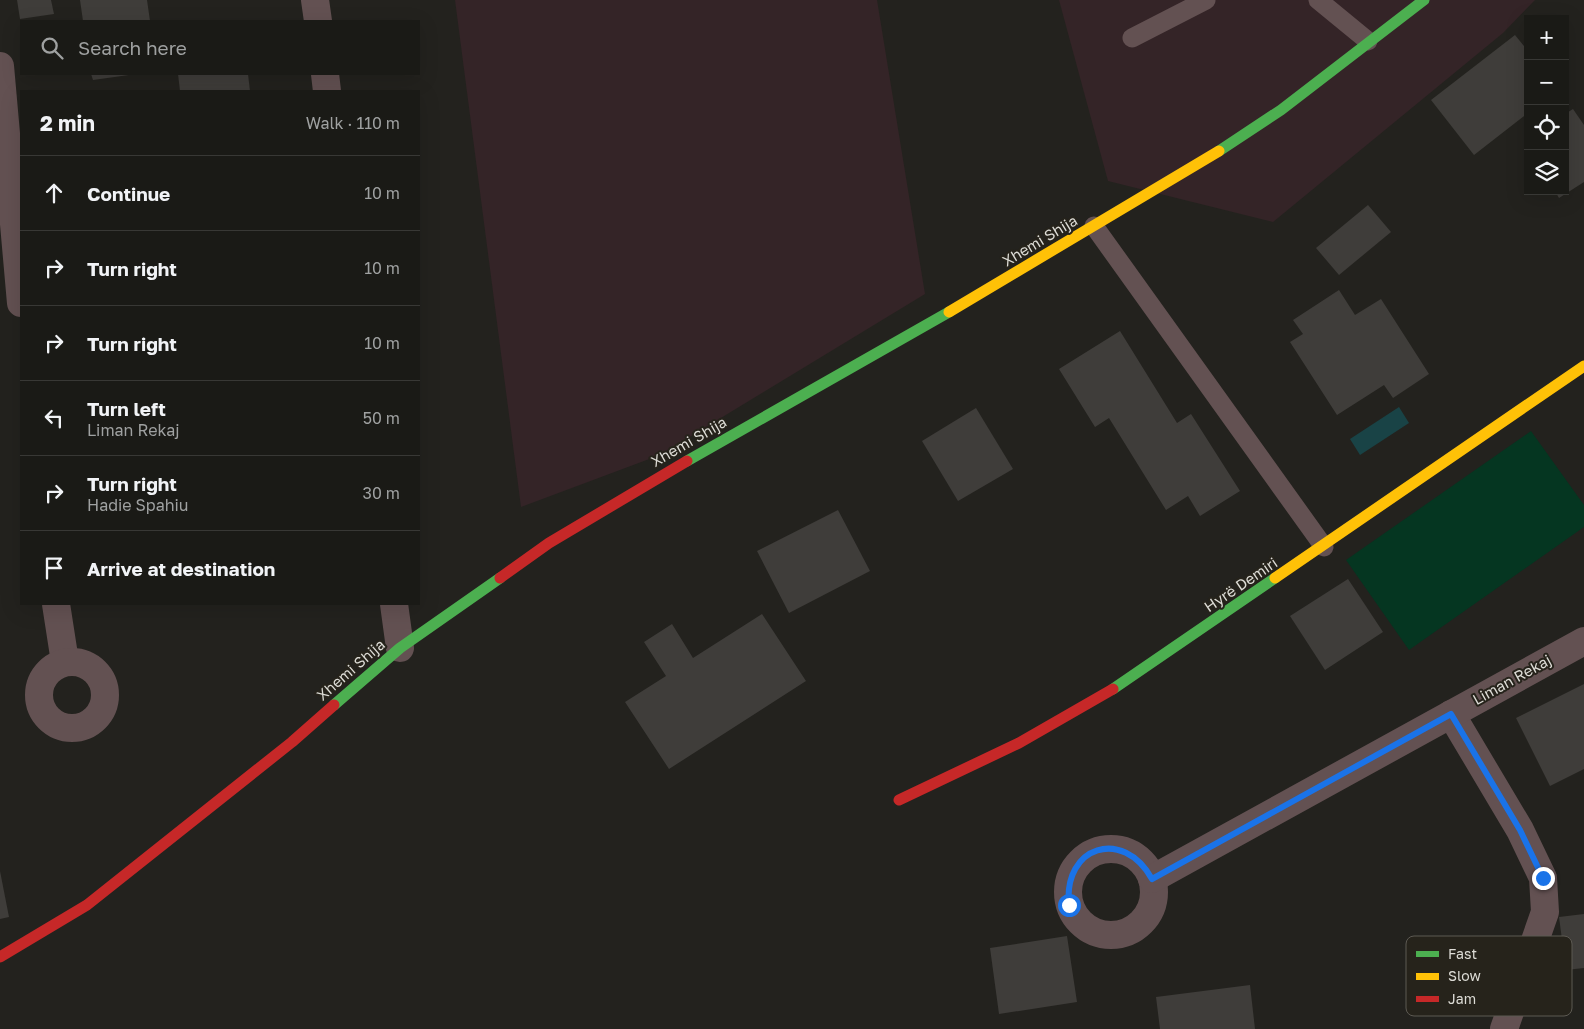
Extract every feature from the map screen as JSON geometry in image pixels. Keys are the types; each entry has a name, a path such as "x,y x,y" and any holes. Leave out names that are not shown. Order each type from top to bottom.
{"street":[{"path":"315,0 318,20"},
{"name":"Xhemi Shija","path":"0,957 87,905 292,742 400,648 549,543 674,468 954,309 1202,164 1281,110 1368,40 1424,0"},
{"path":"0,66 20,292"},
{"path":"325,75 327,90"},
{"name":"Hyrë Demiri","path":"899,800 1019,743 1105,695 1324,547 1584,366"},
{"path":"56,605 66,662"},
{"path":"394,605 400,648"},
{"name":"Liman Rekaj","path":"1152,879 1584,641"},
{"path":"1451,714 1520,830 1543,878 1545,912 1537,936"},
{"path":"1504,1029 1509,1016"}],"lane":[{"path":"1132,38 1206,0"},
{"path":"1318,0 1368,40"},
{"path":"1094,226 1324,547"}],"shaded area":[{"path":"455,0 877,0 925,294 660,455 521,507"},
{"path":"1059,0 1535,0 1503,33 1273,222 1108,181"}],"green space":[{"path":"1531,431 1584,505 1584,527 1409,650 1346,560"}],"water":[{"path":"1399,407 1409,423 1360,455 1350,439"}],"building":[{"path":"17,0 51,0 54,14 20,19"},
{"path":"80,0 147,0 150,20 83,20"},
{"path":"1515,35 1524,46 1524,116 1474,155 1431,100"},
{"path":"91,75 129,75 93,80"},
{"path":"178,75 248,75 250,90 180,90"},
{"path":"1573,109 1584,125 1584,182 1569,192 1569,150 1569,112"},
{"path":"1368,205 1391,232 1339,275 1316,248"},
{"path":"1339,290 1355,315 1381,299 1429,374 1393,398 1384,385 1337,415 1290,342 1303,334 1293,320"},
{"path":"1120,331 1177,423 1191,414 1240,491 1200,516 1188,496 1166,510 1109,418 1095,427 1059,369"},
{"path":"976,408 1013,469 958,501 922,441"},
{"path":"838,510 870,571 789,613 757,551"},
{"path":"1348,579 1383,632 1325,670 1290,616"},
{"path":"762,614 806,681 669,769 625,702 666,676 644,642 672,624 693,658"},
{"path":"1584,684 1584,769 1550,786 1516,718"},
{"path":"0,871 9,917 0,919"},
{"path":"1584,914 1584,968 1572,969 1572,936 1562,936 1559,917"},
{"path":"1067,936 1077,1002 999,1014 990,948"},
{"path":"1250,985 1255,1029 1160,1029 1156,997"}],"traffic: fast":[{"path":"1219,151 1281,110 1424,0"},
{"path":"687,461 949,312"},
{"path":"334,705 400,648 500,578"},
{"path":"1113,689 1275,578"}],"traffic: slow":[{"path":"949,312 1219,151"},
{"path":"1275,578 1584,366"}],"traffic: jam":[{"path":"500,578 549,543 687,461"},
{"path":"899,800 1019,743 1113,689"},
{"path":"0,957 87,905 292,742 334,705"}],"route":[{"path":"1069,905 1067,888 1072,872 1083,859 1098,850 1114,849 1131,854 1144,864 1152,879 1451,714 1520,830 1543,878"}]}
